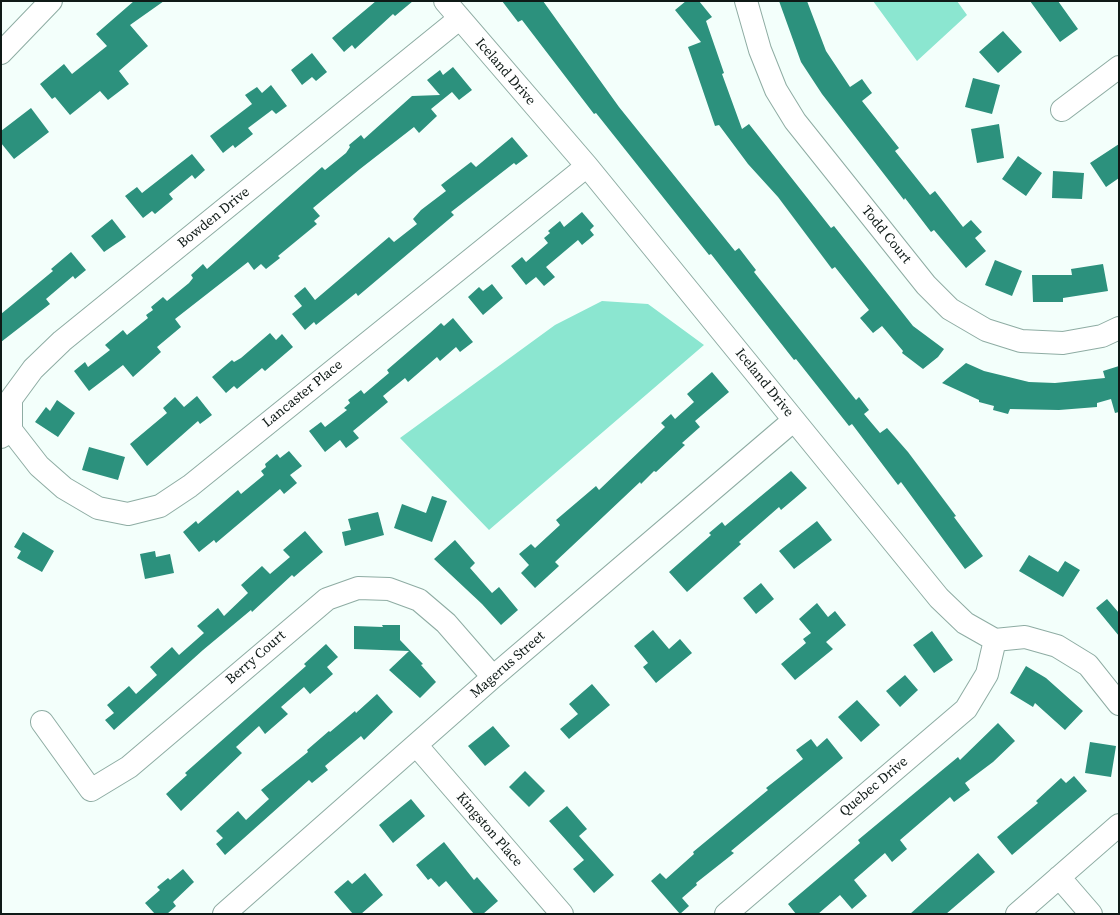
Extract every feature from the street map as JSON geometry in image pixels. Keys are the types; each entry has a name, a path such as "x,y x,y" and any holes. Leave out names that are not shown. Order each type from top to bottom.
{"street":[{"path":"1,53 52,1"},
{"name":"Iceland Drive","path":"444,1 587,166 939,598 966,623 995,640"},
{"name":"Todd Court","path":"746,1 760,50 776,90 795,121 926,284 950,308 986,330 1021,341 1063,343 1102,336 1119,328"},
{"name":"Bowden Drive","path":"6,434 11,399 33,369 62,341 459,20"},
{"path":"1062,110 1119,67"},
{"name":"Lancaster Place","path":"6,434 64,488 98,508 128,514 160,506 190,486 587,166"},
{"name":"Magerus Street","path":"224,914 417,746 493,677 794,420"},
{"name":"Berry Court","path":"42,722 92,790 129,767 327,599 358,588 389,589 419,600 446,623 493,677"},
{"path":"995,640 1025,638 1057,646 1088,666 1119,704"},
{"name":"Quebec Drive","path":"726,914 966,709 987,674 995,640"},
{"name":"Kingston Place","path":"417,746 562,914"},
{"path":"1017,914 1119,825"},
{"path":"1059,877 1091,914"}],"green space":[{"path":"873,1 957,1 967,15 917,61"},
{"path":"602,301 648,304 704,345 489,530 400,438 555,325"}],"building":[{"path":"134,1 164,1 130,25 148,46 119,71 129,84 108,100 100,91 70,115 55,97 52,99 40,84 64,64 72,74 107,46 96,34"},
{"path":"376,1 413,1 395,16 393,14 355,49 352,45 344,52 332,38"},
{"path":"502,1 543,1 619,107 735,251 739,248 756,270 754,272 856,400 859,397 869,410 864,414 880,433 887,428 908,452 983,556 965,569 901,482 898,485 852,424 849,426 796,359 794,360 711,254 709,255 596,113 594,114 522,20 518,22"},
{"path":"686,1 699,1 712,17 706,21 724,73 722,74 742,129 749,124 831,228 834,226 913,326 944,349 938,357 923,369 902,353 903,351 882,326 873,333 860,318 869,310 835,267 832,269 778,197 748,164 719,125 715,126 688,47 701,42 675,10"},
{"path":"779,1 807,1 826,51 850,87 862,79 872,93 862,101 899,148 895,151 930,195 935,191 963,227 971,220 982,232 975,238 986,251 966,268 934,230 931,232 905,198 904,200 822,94 801,62"},
{"path":"1030,1 1058,1 1078,29 1060,42"},
{"path":"1003,31 1022,52 998,73 979,52"},
{"path":"312,53 327,72 316,81 312,77 302,85 291,70"},
{"path":"453,67 472,90 459,100 452,92 431,109 437,116 419,133 414,127 313,208 320,216 314,221 317,224 278,256 280,258 266,269 261,264 254,270 248,262 175,319 181,327 157,347 161,352 133,377 123,365 89,391 74,371 85,362 88,367 110,350 105,345 123,330 127,335 148,318 146,315 153,310 151,307 163,297 167,301 189,283 193,278 191,275 203,264 207,269 322,167 325,170 346,153 350,147 349,145 361,135 364,139 412,96 440,95 427,80 440,70 443,75"},
{"path":"973,78 1000,85 992,114 965,107"},
{"path":"271,85 287,106 276,114 272,110 248,128 253,134 235,148 233,145 223,153 210,136 252,104 245,95 257,87 262,93"},
{"path":"31,108 49,132 14,159 1,143 1,131"},
{"path":"999,124 1004,158 977,163 971,129"},
{"path":"512,137 528,156 516,165 514,163 451,212 454,215 358,296 356,293 316,325 314,322 305,330 292,314 302,306 294,296 305,287 315,300 389,237 394,242 417,224 413,219 421,210 446,191 441,185 471,162 476,167"},
{"path":"1119,144 1119,178 1106,187 1090,163"},
{"path":"192,154 205,170 195,179 192,175 169,194 173,199 155,214 152,211 143,218 125,196 137,187 142,193"},
{"path":"1018,156 1042,173 1026,196 1002,179"},
{"path":"1053,171 1084,173 1082,199 1052,198"},
{"path":"582,212 594,226 590,230 594,235 582,245 578,240 546,267 555,277 544,286 536,277 526,285 511,266 522,257 526,262 548,243 544,238 550,233 548,231 560,221 564,227"},
{"path":"112,219 126,237 104,252 91,236"},
{"path":"71,252 86,270 75,279 73,276 46,299 50,304 1,342 1,314 53,271 51,269"},
{"path":"995,260 1022,271 1012,296 985,285"},
{"path":"1103,264 1108,291 1063,298 1063,302 1033,302 1032,275 1072,275 1071,269"},
{"path":"492,284 503,298 483,315 468,297 479,287 483,291"},
{"path":"453,318 473,342 460,352 456,347 440,361 437,357 408,382 405,378 383,396 388,402 353,431 359,438 346,448 340,440 325,452 309,431 321,422 325,427 347,410 344,408 350,403 348,400 361,390 364,394 389,373 387,370 441,323 444,326"},
{"path":"270,333 276,340 282,334 293,347 265,371 262,368 237,389 234,386 226,393 212,377 232,360 234,362 241,358"},
{"path":"966,363 984,371 1029,382 1055,383 1105,378 1103,371 1119,366 1119,412 1115,413 1111,399 1097,403 1097,407 1059,410 1010,409 1008,414 993,410 994,406 979,402 979,400 942,383"},
{"path":"712,372 729,392 695,421 700,427 682,443 685,445 656,472 654,471 641,484 640,482 555,562 559,566 535,588 521,573 529,565 519,554 531,544 535,548 560,525 556,520 596,486 599,490 665,427 661,423 671,414 675,419 694,402 687,394"},
{"path":"197,396 212,415 200,424 198,421 147,466 130,444 167,413 163,408 175,397 184,407"},
{"path":"57,400 75,413 58,437 35,422 46,407 50,411"},
{"path":"89,447 125,457 118,480 82,470"},
{"path":"289,451 302,466 290,475 297,483 284,494 280,489 216,543 214,540 199,552 183,532 196,521 198,524 238,490 241,494 264,475 261,471 266,467 265,464 277,454 280,458"},
{"path":"791,471 807,488 781,510 779,507 687,592 669,572 711,535 709,533 722,522 725,526"},
{"path":"432,496 447,501 432,542 394,528 402,504 426,513"},
{"path":"378,512 384,535 345,546 342,532 351,530 348,519"},
{"path":"817,521 832,540 794,569 779,551"},
{"path":"305,531 323,552 294,577 292,575 252,612 251,610 203,650 114,730 105,720 114,713 107,705 129,686 136,694 157,675 150,667 172,647 179,655 204,633 197,626 218,608 224,616 248,593 241,585 262,566 270,574 290,557 283,550"},
{"path":"23,532 54,551 42,572 17,558 21,551 14,547"},
{"path":"455,540 475,563 470,568 492,593 499,587 518,610 501,625 482,604 434,559"},
{"path":"155,551 156,557 170,554 174,573 145,579 140,554"},
{"path":"1029,555 1058,572 1065,561 1080,570 1063,597 1019,571"},
{"path":"761,583 774,599 756,614 743,598"},
{"path":"1107,599 1119,613 1119,636 1096,608"},
{"path":"817,603 828,617 835,611 846,625 826,642 833,649 795,680 781,664 806,643 803,639 811,633 799,619"},
{"path":"382,625 400,625 400,640 423,664 421,665 436,682 420,698 389,670 409,651 354,649 354,626 383,627"},
{"path":"653,630 669,649 680,639 692,653 656,683 643,667 648,663 634,646"},
{"path":"932,631 953,660 934,673 913,645"},
{"path":"326,644 338,657 327,667 333,674 310,694 304,687 281,707 288,714 265,734 259,726 236,747 242,753 181,811 166,794 187,775 185,773 306,666 304,664"},
{"path":"1026,666 1046,678 1083,711 1065,730 1035,703 1033,707 1010,693"},
{"path":"905,675 918,690 900,707 886,691"},
{"path":"592,684 610,705 569,739 560,729 578,714 569,704"},
{"path":"377,694 393,712 364,740 361,736 325,766 328,770 312,783 309,780 225,855 216,844 223,838 216,831 238,811 246,820 269,799 261,790 308,752 307,750 329,731 355,711 356,713"},
{"path":"857,700 880,725 861,742 838,717"},
{"path":"998,723 1015,741 993,762 965,783 970,790 954,802 950,797 900,840 907,849 892,862 885,853 854,880 867,896 852,909 840,895 818,914 796,914 788,904 860,843 858,840 958,757 960,760"},
{"path":"493,726 510,746 485,766 468,746"},
{"path":"827,738 843,758 731,851 734,853 696,883 697,885 682,898 689,906 680,914 651,881 660,873 666,879 694,854 693,852 768,790 766,788 803,759 796,750 811,739 817,747"},
{"path":"1090,742 1116,746 1111,777 1085,773"},
{"path":"525,771 545,791 529,807 509,787"},
{"path":"1074,776 1087,791 1012,855 997,837 1038,803 1036,801 1061,778 1066,783"},
{"path":"411,799 425,816 393,843 379,825"},
{"path":"567,806 587,829 579,836 614,875 594,893 573,869 584,860 549,821"},
{"path":"444,842 474,880 477,877 498,901 483,914 474,914 446,881 439,887 431,878 428,880 416,865"},
{"path":"978,853 995,872 946,914 910,914"},
{"path":"183,869 194,882 173,902 176,906 167,914 155,914 145,903 160,890 157,887 168,878 170,880"},
{"path":"365,873 383,895 361,914 353,914 334,892 348,880 352,884"}]}
